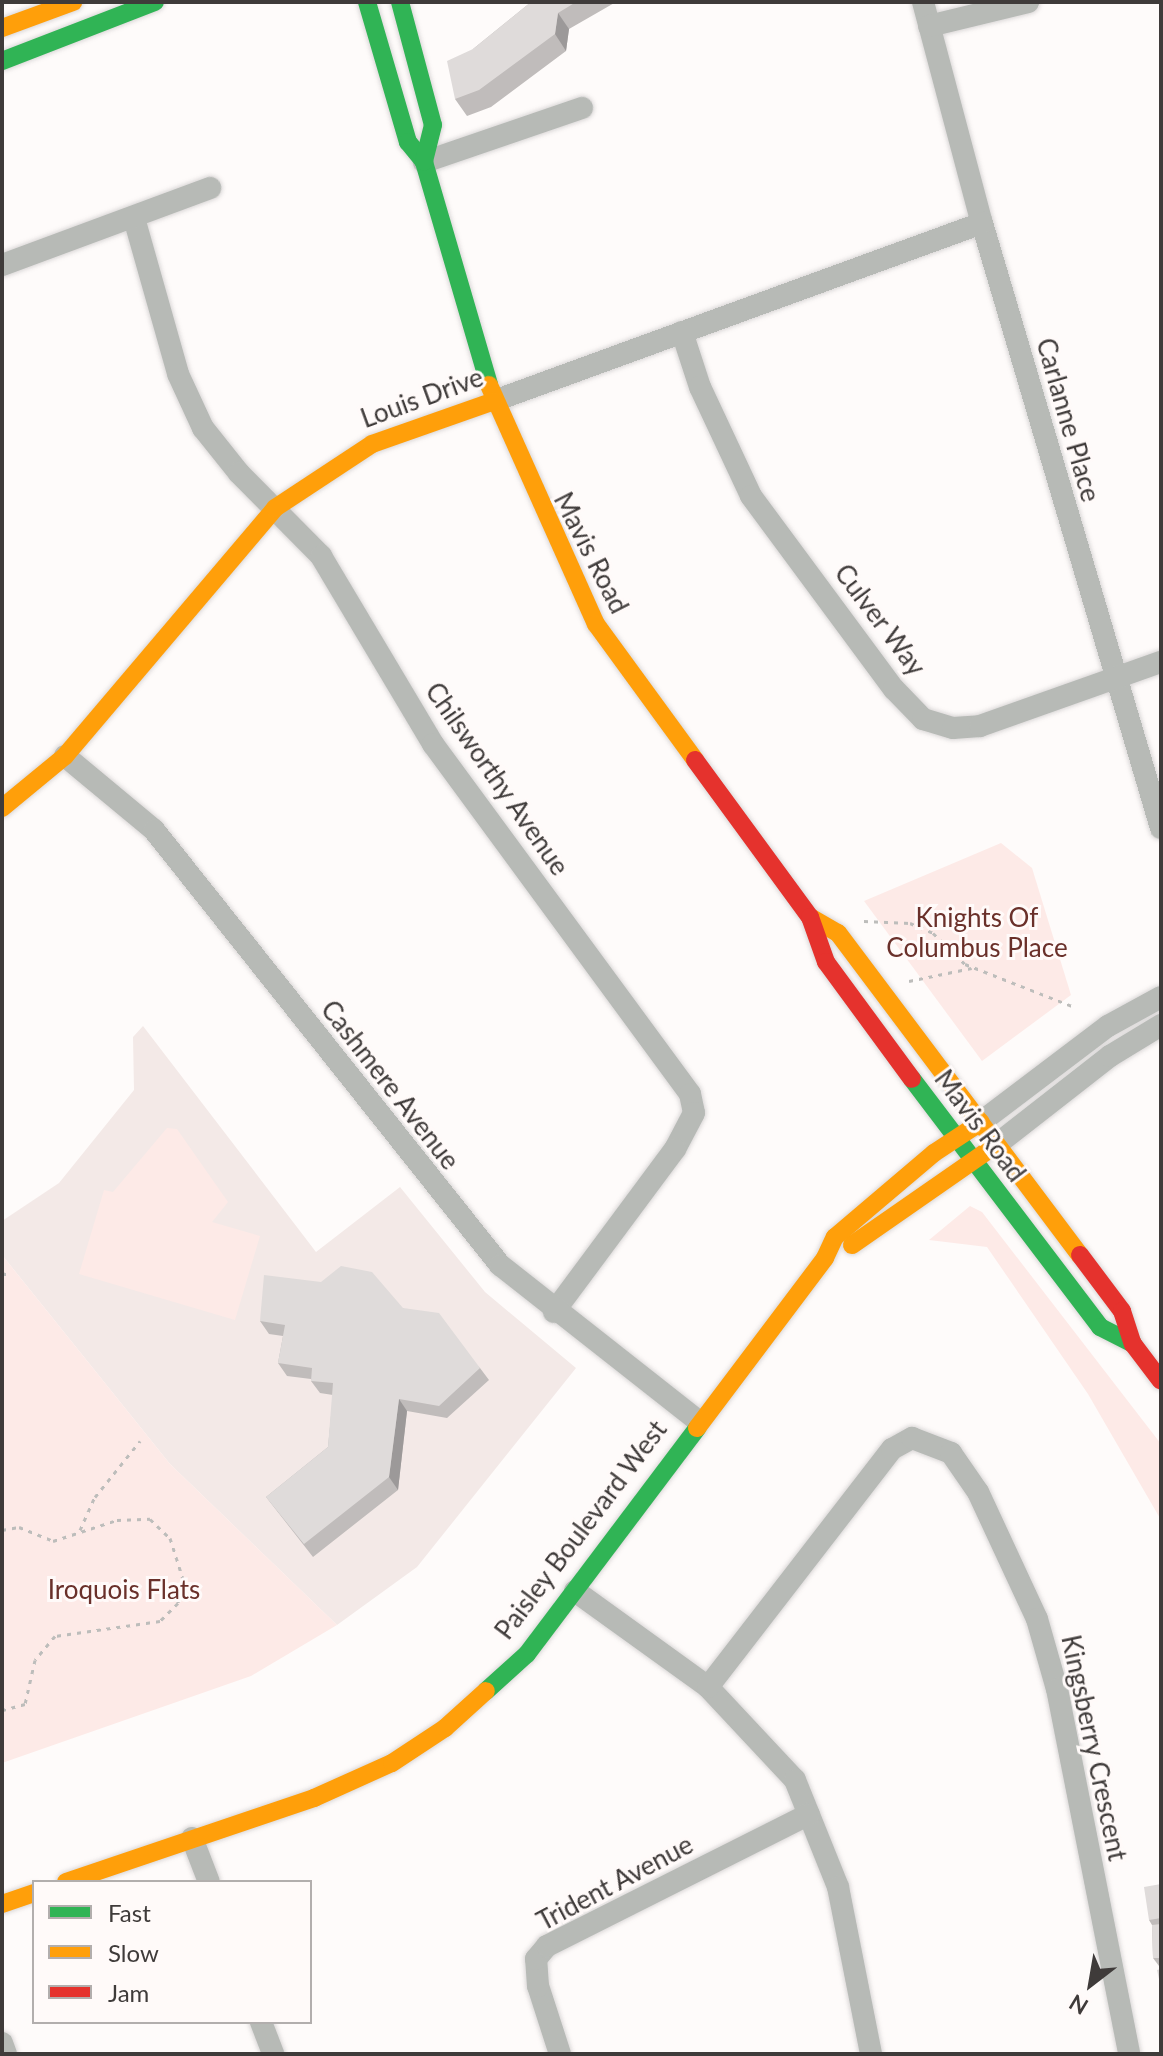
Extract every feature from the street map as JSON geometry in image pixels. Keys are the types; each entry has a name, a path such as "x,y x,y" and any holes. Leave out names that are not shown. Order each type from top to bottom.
{"main road":[{"path":"2,28 73,2"},
{"path":"2,61 155,2"},
{"path":"357,2 378,41"},
{"name":"Mavis Road","path":"367,2 408,142 424,162 494,401 596,624 810,917 826,962 957,1139 1100,1327 1133,1344"},
{"name":"Mavis Road","path":"400,2 433,125 424,162"},
{"name":"Louis Drive","path":"2,808 65,756 275,508 372,444 494,401"},
{"name":"Mavis Road","path":"810,917 838,933 981,1122 1122,1311 1133,1344 1161,1381"},
{"name":"Paisley Boulevard West","path":"72,1880 314,1798 392,1763 432,1737 527,1654 698,1421 825,1258 835,1237 872,1203 981,1122"},
{"name":"Paisley Boulevard West","path":"825,1258 848,1248 996,1145"},
{"path":"2,1904 32,1894"}],"street":[{"name":"Carlanne Place","path":"923,2 982,223 1113,677 1161,828"},
{"path":"929,26 1028,2"},
{"path":"424,162 582,108"},
{"path":"2,265 210,188"},
{"name":"Chilsworthy Avenue","path":"134,218 189,403 220,451 321,556 433,744 690,1094 694,1113 675,1149 554,1312"},
{"name":"Louis Drive","path":"494,401 982,223"},
{"name":"Culver Way","path":"682,332 700,387 751,496 894,689 923,719 953,728 980,726 1161,662"},
{"name":"Cashmere Avenue","path":"65,756 154,830 450,1206 500,1265 554,1312 698,1421"},
{"name":"Paisley Boulevard West","path":"981,1122 1108,1026 1161,997"},
{"name":"Paisley Boulevard West","path":"996,1145 1110,1056 1161,1025"},
{"name":"Kingsberry Crescent","path":"708,1687 892,1449 912,1438 951,1453 1010,1554 1037,1619 1057,1689 1129,2054"},
{"path":"575,1591 708,1687 795,1780 838,1887 871,2054"},
{"name":"Trident Avenue","path":"560,2054 538,1986 536,1959 547,1946 809,1814"},
{"path":"192,1838 208,1880"},
{"path":"262,2024 273,2054"},
{"path":"2,2043 6,2054"}],"path":[{"path":"864,921 910,923 933,933 975,967 1075,1007"},
{"path":"909,981 975,967"},
{"path":"2,1273 11,1276"},
{"path":"80,1532 95,1497 140,1441"},
{"path":"2,1530 19,1527 53,1541 117,1520 157,1523 178,1553 183,1579 178,1603 160,1621 55,1636 35,1660 25,1704 2,1710"}],"shaded area":[{"path":"143,1026 316,1252 400,1187 485,1292 576,1368 417,1567 337,1625 170,1464 2,1255 2,1221 59,1183 134,1090 133,1037"}],"green space":[{"name":"Knights Of Columbus Place","path":"1001,843 1032,868 1071,995 982,1061 864,901"},
{"path":"167,1128 177,1129 228,1202 212,1222 260,1236 235,1320 79,1274 104,1190 113,1192"},
{"path":"970,1206 982,1212 1161,1444 1161,1520 1088,1394 987,1247 929,1240"},
{"name":"Iroquois Flats","path":"2,1255 170,1464 337,1625 251,1676 2,1763"}],"building":[{"path":"531,2 576,2 558,13 555,34 479,90 455,99 447,61 473,49"},
{"path":"341,1266 372,1272 403,1308 439,1313 480,1368 439,1406 399,1399 389,1477 304,1544 266,1497 328,1447 333,1383 311,1381 312,1368 278,1363 285,1325 260,1321 264,1275 321,1282"},
{"path":"1161,1884 1161,1918 1149,1920 1144,1887"},
{"path":"1161,1924 1161,1958 1153,1958 1152,1925"}],"traffic: fast":[{"path":"2,61 155,2"},
{"path":"367,2 408,142 424,162 489,385"},
{"path":"400,2 433,125 424,162"},
{"path":"912,1079 1100,1327 1133,1344"},
{"path":"486,1691 527,1654 697,1428"}],"traffic: slow":[{"path":"2,28 73,2"},
{"path":"489,385 596,624 695,760"},
{"path":"2,808 65,756 275,508 372,444 494,401"},
{"path":"810,917 838,933 1080,1255"},
{"path":"697,1428 825,1258 835,1237 934,1153 981,1122"},
{"path":"852,1245 990,1149"},
{"path":"72,1880 314,1798 392,1763 445,1728 486,1691"},
{"path":"2,1904 32,1894"}],"traffic: jam":[{"path":"695,760 810,917 826,962 912,1079"},
{"path":"1080,1255 1122,1311 1133,1344 1161,1381"}]}
